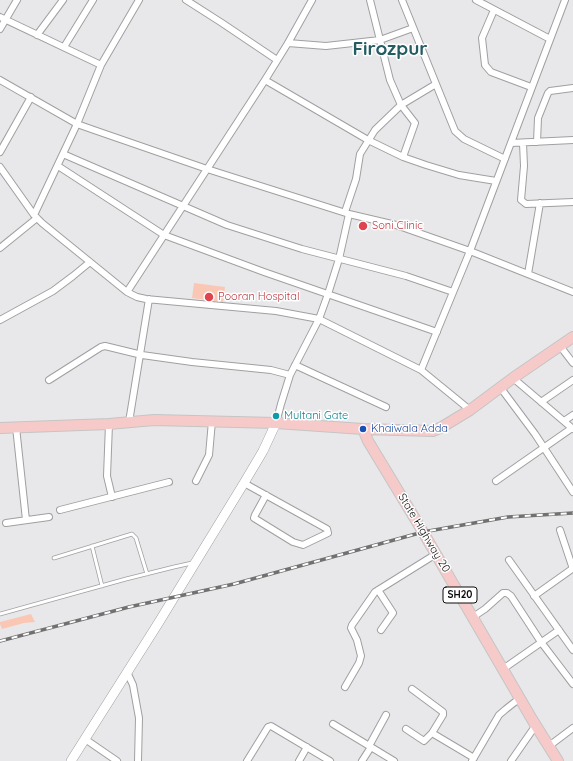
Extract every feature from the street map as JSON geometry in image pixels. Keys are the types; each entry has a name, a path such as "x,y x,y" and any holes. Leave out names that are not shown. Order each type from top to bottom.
{"main road":[{"path":"0,428 109,424 154,420 276,422 363,429 433,431 470,410 500,387 573,337"},
{"name":"State Highway 20","path":"363,429 368,441 558,761"}],"street":[{"path":"0,29 3,18 17,0"},
{"path":"37,35 62,0"},
{"path":"64,47 93,0"},
{"path":"0,248 36,216 77,124 101,65 139,0"},
{"path":"186,0 222,22 277,60"},
{"path":"127,292 265,80 312,0"},
{"path":"370,0 390,80 401,105 414,119 416,125 403,157"},
{"path":"402,0 452,126 459,136 505,159"},
{"path":"476,0 550,40"},
{"path":"421,370 470,251 565,0"},
{"path":"494,10 482,38 485,65 491,72 531,87"},
{"path":"3,18 101,65"},
{"path":"288,43 326,46 380,40 413,28"},
{"path":"0,80 77,124 207,169 347,213 396,225 470,251 573,292"},
{"path":"265,80 368,140 403,157 459,175 496,180"},
{"path":"71,761 263,451 276,422 290,374 319,319 328,294 339,258 360,154 378,126 401,105 436,84"},
{"path":"537,142 538,118 548,93 550,91 573,88"},
{"path":"0,152 31,97"},
{"path":"511,143 573,140"},
{"path":"523,143 524,166 522,200 526,204 573,202"},
{"path":"63,154 182,206 228,224 302,249 406,276 453,292"},
{"path":"58,166 164,235 436,332"},
{"path":"0,167 36,216 127,292 137,297 149,299 276,311 319,319 421,370 470,410"},
{"path":"528,274 540,203"},
{"path":"0,320 53,291 90,262"},
{"path":"129,422 149,299"},
{"path":"49,380 101,347 106,346 140,355 271,370 290,374"},
{"path":"560,346 573,363"},
{"path":"295,365 386,407"},
{"path":"496,481 573,429 513,378"},
{"path":"541,402 573,380"},
{"path":"500,387 544,448 573,492"},
{"path":"564,421 573,415"},
{"path":"196,481 209,457 212,421"},
{"path":"109,424 107,476 112,497"},
{"path":"16,427 26,520"},
{"path":"60,510 169,482"},
{"path":"244,483 266,495 327,529 329,532 328,534 301,545 293,542 255,519 255,515 266,495"},
{"path":"6,523 48,517"},
{"path":"534,596 572,569 560,530"},
{"path":"345,687 359,663 360,656 357,640 351,626 372,596 378,590 436,554"},
{"path":"509,560 573,650"},
{"path":"378,590 393,611 392,616 381,630"},
{"path":"473,617 485,609 503,593 508,593 541,642 573,684"},
{"path":"503,669 559,630"},
{"path":"127,672 133,685 139,718 138,761"},
{"path":"406,729 424,741 443,715 443,712 412,689"},
{"path":"432,732 473,759 499,715 520,698"},
{"path":"362,761 386,715"},
{"path":"333,724 394,761"},
{"path":"511,761 536,725"},
{"path":"246,761 270,726 330,761"},
{"path":"549,746 573,728"},
{"path":"85,739 117,761"},
{"path":"299,761 307,747"}],"lane":[{"path":"54,558 134,534 147,574"},
{"path":"92,546 102,586"},
{"path":"0,614 147,574 194,563"}],"building":[{"path":"194,283 225,287 223,302 192,298"},
{"path":"31,614 35,622 24,623 2,629 0,622"}],"railway":[{"path":"0,641 129,607 234,584 423,532 508,517 573,513"}],"place":[{"name":"Soni Clinic","path":"363,226"},
{"name":"Pooran Hospital","path":"209,297"},
{"name":"Multani Gate","path":"276,416"},
{"name":"Khaiwala Adda","path":"363,429"}],"district":[{"name":"Firozpur","path":"390,49"}]}
